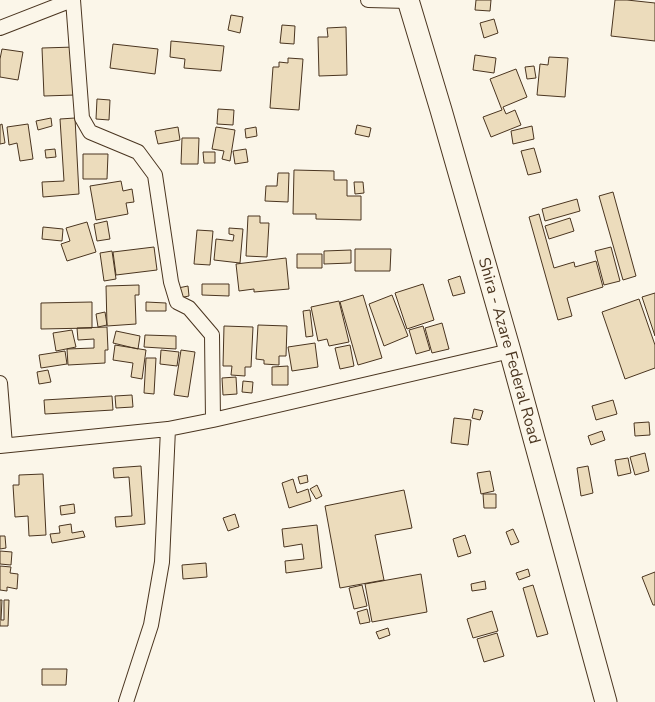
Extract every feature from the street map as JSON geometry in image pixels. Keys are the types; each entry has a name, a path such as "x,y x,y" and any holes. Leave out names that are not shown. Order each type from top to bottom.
{"main road":[{"name":"Shira - Azare Federal Road","path":"408,0 510,351 606,702"}],"street":[{"path":"0,28 72,0 82,118 90,132 138,152 155,174 171,282 177,302 190,308 212,335 213,420"},
{"path":"368,0 408,0"},
{"path":"0,383 3,446 168,429 510,351"},
{"path":"126,702 151,624 162,562 168,429"}],"building":[{"path":"476,0 491,0 490,11 475,10"},
{"path":"615,0 655,3 655,41 611,36"},
{"path":"231,15 243,17 240,33 228,30"},
{"path":"494,19 498,33 484,38 480,23"},
{"path":"282,25 295,26 294,44 280,43"},
{"path":"346,27 347,75 319,76 318,37 328,37 327,28"},
{"path":"171,41 224,46 221,71 184,68 185,59 170,57"},
{"path":"113,44 158,49 155,74 110,68"},
{"path":"75,47 75,95 44,96 42,48"},
{"path":"2,49 23,52 18,80 0,77"},
{"path":"475,55 496,58 494,73 473,70"},
{"path":"549,57 568,58 565,97 537,95 540,64 548,65"},
{"path":"288,58 303,59 299,110 270,108 273,67 279,67 279,62 288,63"},
{"path":"534,66 536,78 527,79 525,67"},
{"path":"516,69 527,97 503,107 506,114 515,110 521,125 491,137 483,117 502,110 490,79"},
{"path":"97,99 110,100 109,120 96,119"},
{"path":"218,109 234,110 233,125 217,124"},
{"path":"51,118 52,126 38,130 36,121"},
{"path":"75,118 79,194 43,197 42,182 64,181 60,119"},
{"path":"2,124 5,143 0,144 0,125"},
{"path":"28,124 33,159 20,161 17,143 9,145 7,127"},
{"path":"357,125 371,128 369,137 355,134"},
{"path":"532,126 534,139 513,144 511,131"},
{"path":"178,127 180,140 158,144 155,131"},
{"path":"216,127 235,130 230,161 222,159 224,151 212,149"},
{"path":"256,127 257,136 246,138 245,129"},
{"path":"182,138 199,138 198,164 181,164"},
{"path":"534,148 541,172 528,175 521,151"},
{"path":"55,149 56,157 46,158 45,150"},
{"path":"246,149 248,162 235,164 233,151"},
{"path":"203,152 215,152 215,163 204,163"},
{"path":"83,154 108,154 107,179 83,179"},
{"path":"294,170 334,171 334,180 347,180 347,196 361,196 361,220 316,219 316,214 293,214"},
{"path":"278,173 289,173 288,202 265,201 266,186 277,186"},
{"path":"121,181 123,191 132,189 134,202 126,203 128,214 96,220 90,186"},
{"path":"354,182 363,182 364,193 355,194"},
{"path":"613,192 636,276 623,280 599,196"},
{"path":"577,199 580,211 545,221 542,209"},
{"path":"539,214 554,268 574,262 575,267 596,261 603,287 567,298 572,316 558,320 529,217"},
{"path":"248,216 260,216 260,223 269,223 267,257 246,256"},
{"path":"570,218 574,231 549,239 545,226"},
{"path":"107,221 110,239 97,241 94,224"},
{"path":"87,222 96,252 67,261 61,244 70,241 66,228"},
{"path":"43,227 63,229 62,241 42,239"},
{"path":"229,228 243,229 240,263 214,260 216,239 233,241 234,235 229,234"},
{"path":"197,230 213,231 210,265 194,264"},
{"path":"154,247 157,270 116,275 113,252"},
{"path":"611,247 620,281 604,285 595,251"},
{"path":"355,249 391,249 390,271 355,271"},
{"path":"351,250 351,263 324,264 324,251"},
{"path":"112,251 116,279 104,281 100,253"},
{"path":"297,254 322,254 322,268 297,268"},
{"path":"286,258 289,289 254,292 254,289 239,291 236,264"},
{"path":"460,276 465,293 453,296 448,280"},
{"path":"202,284 229,284 229,296 202,295"},
{"path":"423,284 434,320 407,329 395,293"},
{"path":"139,285 139,295 135,295 136,324 107,326 106,286"},
{"path":"188,286 189,296 179,298 178,288"},
{"path":"655,293 655,336 642,297"},
{"path":"363,295 382,358 358,365 340,302"},
{"path":"392,295 408,336 384,346 369,304"},
{"path":"639,299 655,345 655,368 625,379 602,312"},
{"path":"339,301 349,342 329,346 327,339 318,341 311,307"},
{"path":"92,302 92,328 41,329 41,303"},
{"path":"146,302 166,303 166,311 146,311"},
{"path":"310,310 313,336 306,337 303,311"},
{"path":"105,312 107,325 98,327 96,314"},
{"path":"442,323 449,349 432,353 425,328"},
{"path":"258,325 287,326 286,356 279,356 279,365 264,364 264,360 256,359"},
{"path":"224,326 253,327 251,367 245,367 245,376 231,375 232,366 223,366"},
{"path":"423,326 430,350 416,354 409,330"},
{"path":"107,327 108,350 105,350 105,363 68,365 67,349 94,348 94,339 78,340 77,328"},
{"path":"72,330 76,347 56,351 53,333"},
{"path":"116,331 140,336 138,349 113,343"},
{"path":"145,335 176,336 176,349 144,347"},
{"path":"315,343 318,367 292,371 288,347"},
{"path":"115,345 146,350 142,379 131,377 133,363 113,360"},
{"path":"350,345 354,366 340,369 335,348"},
{"path":"161,350 179,352 177,366 160,364"},
{"path":"181,350 195,352 188,397 174,395"},
{"path":"65,351 67,364 41,368 39,355"},
{"path":"146,358 156,358 154,394 144,393"},
{"path":"288,366 288,385 272,385 272,367"},
{"path":"48,370 51,382 39,384 37,372"},
{"path":"236,377 237,394 223,395 222,378"},
{"path":"243,381 253,382 252,393 242,392"},
{"path":"132,395 133,407 116,408 115,396"},
{"path":"112,396 113,410 45,414 44,400"},
{"path":"613,400 617,414 596,420 592,406"},
{"path":"474,409 483,411 480,420 472,418"},
{"path":"454,418 471,420 468,445 451,443"},
{"path":"649,422 650,435 635,436 634,423"},
{"path":"602,431 605,440 591,445 588,436"},
{"path":"645,453 649,471 635,475 630,457"},
{"path":"628,458 631,473 618,476 615,460"},
{"path":"141,466 145,524 116,527 115,517 132,516 129,477 114,478 113,468"},
{"path":"588,466 593,493 581,496 577,468"},
{"path":"490,471 494,491 481,494 477,473"},
{"path":"43,474 46,535 29,536 28,516 15,517 13,485 19,485 19,475"},
{"path":"307,475 308,482 300,484 298,477"},
{"path":"293,479 297,493 308,489 311,501 289,508 282,483"},
{"path":"317,485 322,496 316,499 310,489"},
{"path":"404,490 412,528 375,535 384,580 340,588 325,506"},
{"path":"483,494 496,494 496,508 484,508"},
{"path":"74,504 75,513 61,515 60,506"},
{"path":"235,514 239,527 228,531 223,518"},
{"path":"71,524 72,533 83,531 85,537 52,543 50,534 60,533 59,526"},
{"path":"317,525 322,568 286,573 285,561 304,559 302,544 284,547 282,529"},
{"path":"513,529 519,542 511,545 506,532"},
{"path":"465,535 471,553 458,557 453,539"},
{"path":"0,536 5,536 6,548 0,549"},
{"path":"0,551 12,552 11,565 0,564"},
{"path":"206,563 207,577 183,579 182,565"},
{"path":"0,566 11,567 10,573 18,574 17,589 7,587 7,591 0,590"},
{"path":"528,569 530,576 519,580 516,573"},
{"path":"655,572 655,605 653,605 642,577"},
{"path":"421,574 427,612 372,622 365,584"},
{"path":"485,581 486,589 472,591 471,584"},
{"path":"362,585 367,606 354,609 349,588"},
{"path":"533,585 548,634 537,637 523,588"},
{"path":"0,600 2,600 1,620 4,620 4,600 9,600 8,626 0,626"},
{"path":"367,609 370,622 360,624 357,612"},
{"path":"492,611 498,631 473,638 467,619"},
{"path":"388,628 390,635 379,639 376,632"},
{"path":"497,633 504,656 484,662 477,639"},
{"path":"42,669 67,669 66,685 42,685"}]}
